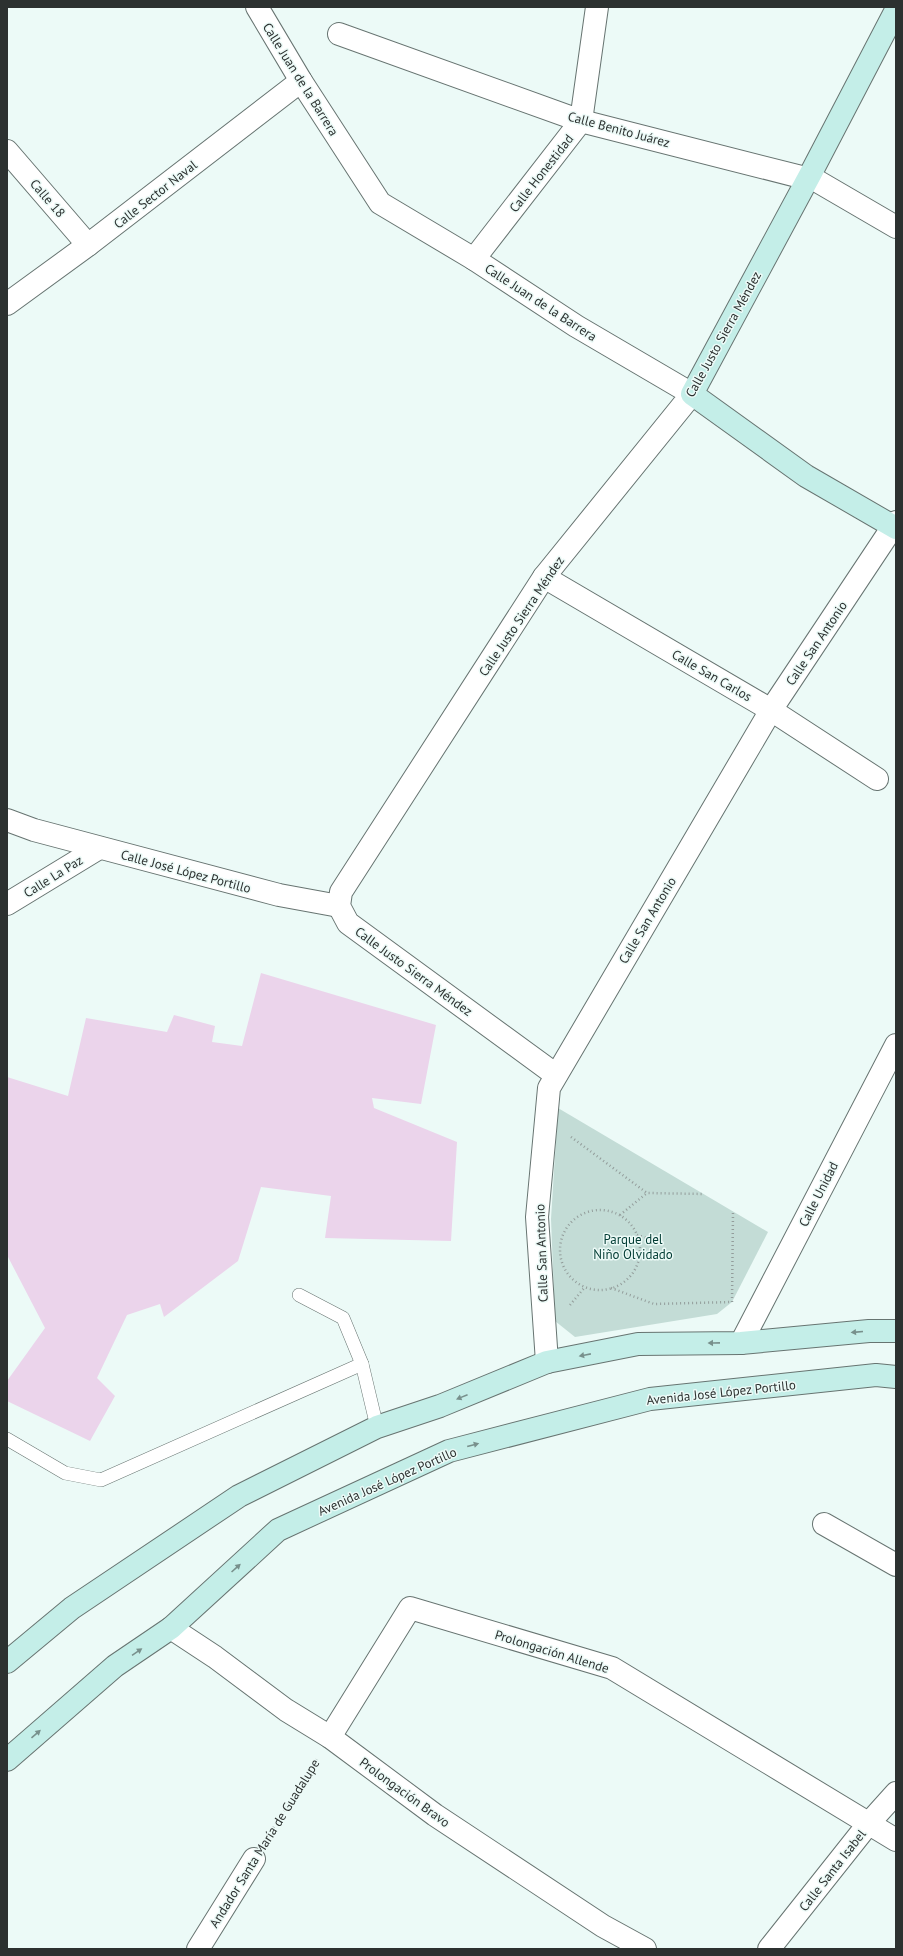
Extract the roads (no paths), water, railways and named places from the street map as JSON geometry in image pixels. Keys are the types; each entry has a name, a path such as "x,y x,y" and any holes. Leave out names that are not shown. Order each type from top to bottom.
{"main road":[{"name":"Calle Justo Sierra Méndez","path":"692,394 896,10"},
{"name":"Calle Juan de la Barrera","path":"692,394 806,476 895,526"},
{"path":"7,1662 72,1608 239,1496 377,1426 440,1406 547,1362 638,1344 741,1342 869,1331 896,1331"},
{"name":"Avenida José López Portillo","path":"7,1760 115,1666 171,1628 278,1530 449,1451 650,1399 876,1375 896,1377"}],"street":[{"name":"Calle Juan de la Barrera","path":"256,7 301,81 380,203 474,259 576,326 692,394"},
{"name":"Calle Honestidad","path":"474,259 581,121 597,7"},
{"name":"Calle Benito Juárez","path":"339,34 581,121 817,181 896,227"},
{"name":"Calle Sector Naval","path":"7,304 88,245 301,81"},
{"name":"Calle 18","path":"7,152 88,245"},
{"name":"Calle Justo Sierra Méndez","path":"556,1075 348,923 339,906 341,892 544,577 692,394"},
{"name":"Calle San Antonio","path":"547,1362 537,1217 549,1088 771,710 895,526"},
{"name":"Calle San Carlos","path":"544,577 771,710 877,779"},
{"name":"Calle José López Portillo","path":"7,820 34,830 99,848 278,895 339,906"},
{"name":"Calle La Paz","path":"7,904 99,848"},
{"name":"Calle Unidad","path":"741,1342 896,1045"},
{"path":"824,1524 896,1565"},
{"name":"Prolongación Allende","path":"330,1737 410,1608 612,1668 896,1840"},
{"name":"Prolongación Bravo","path":"171,1628 215,1657 286,1710 330,1737 435,1815 603,1926 645,1949"},
{"name":"Calle Santa Isabel","path":"769,1949 869,1823 896,1794"},
{"name":"Andador Santa María de Guadalupe","path":"198,1949 254,1859"}],"lane":[{"path":"299,1295 343,1318 362,1364 377,1426"},
{"path":"7,1438 65,1473 101,1480 362,1364"}],"park label":[{"name":"Parque del Niño Olvidado","path":"633,1246"}]}
